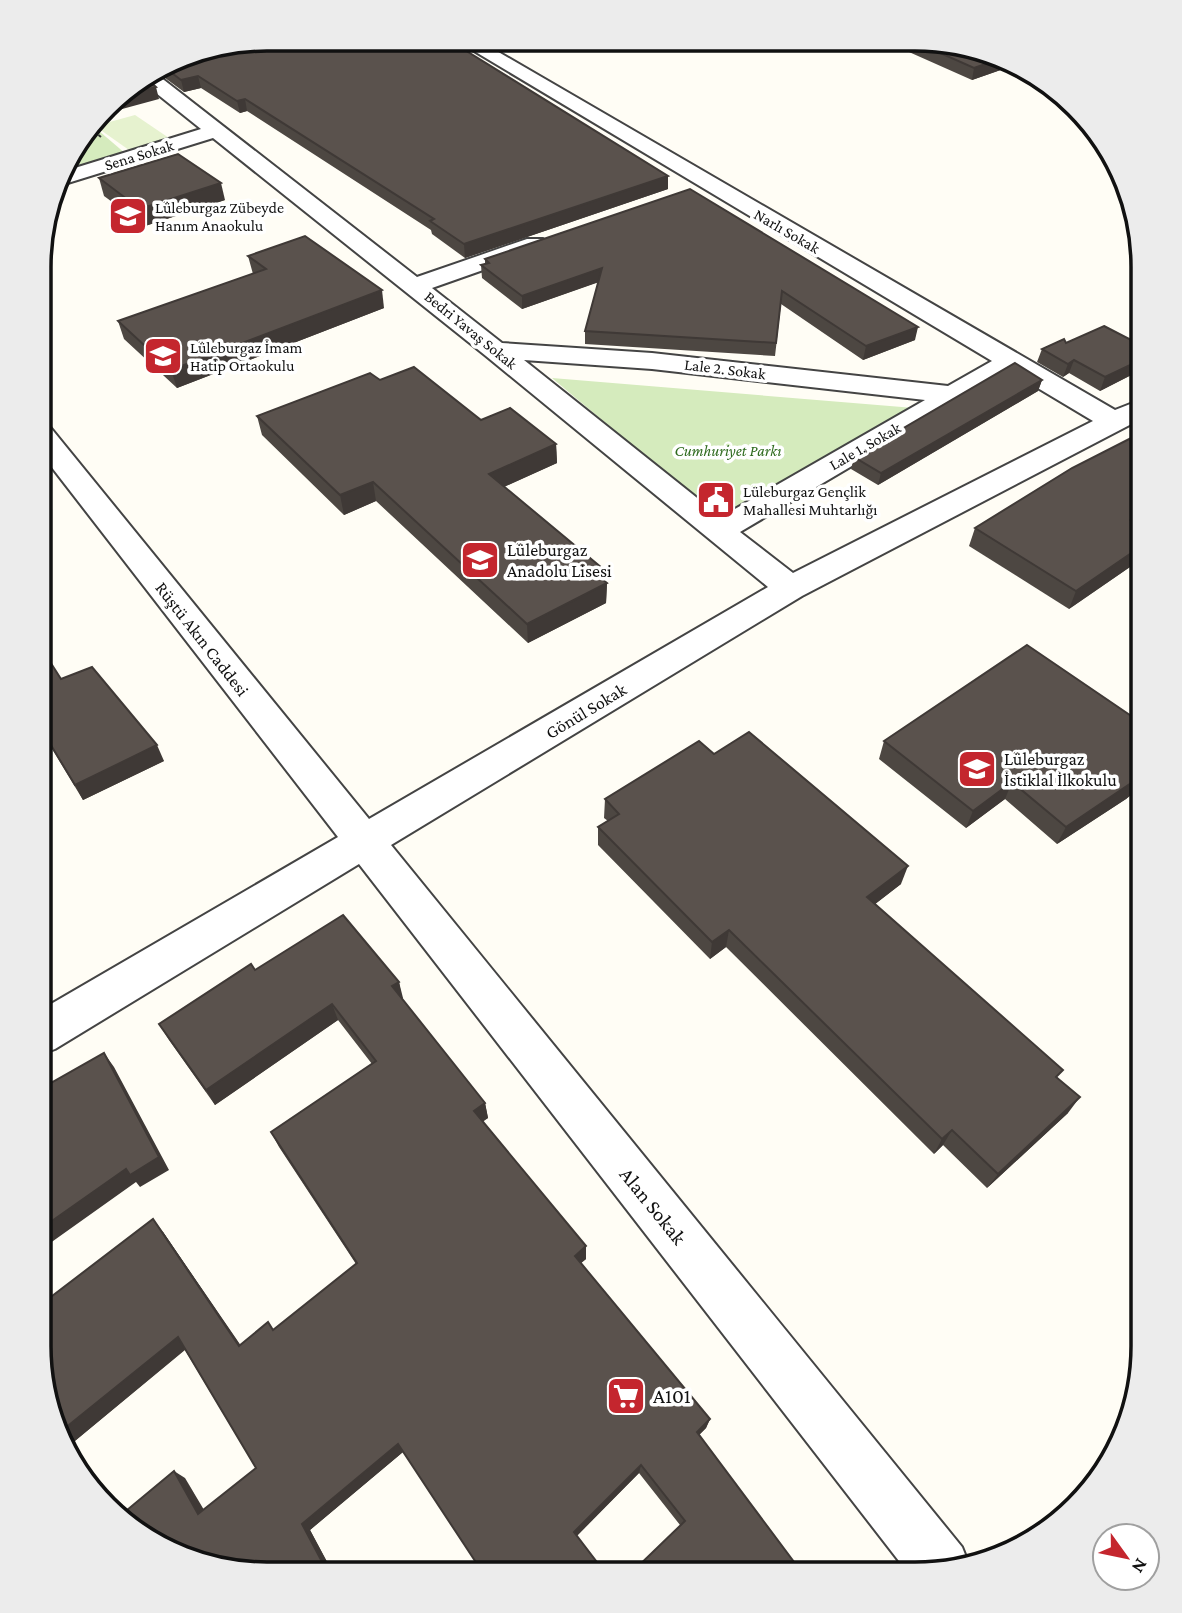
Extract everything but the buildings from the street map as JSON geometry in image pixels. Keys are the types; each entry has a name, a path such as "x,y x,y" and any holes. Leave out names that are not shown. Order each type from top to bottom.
{"street":[{"name":"Narlı Sokak","path":"483,51 1010,362 1128,414"},
{"name":"Bedri Yavaş Sokak","path":"155,82 415,286 790,588"},
{"name":"Sena Sokak","path":"71,177 217,130"},
{"path":"683,194 708,185"},
{"path":"415,286 555,238"},
{"name":"Lale 2. Sokak","path":"495,350 652,361 953,395"},
{"name":"Lale 1. Sokak","path":"719,531 1010,362"},
{"name":"Gönül Sokak","path":"51,1028 790,588 1128,414"},
{"name":"Rüştü Akın Caddesi","path":"51,447 363,844"},
{"name":"Alan Sokak","path":"363,844 935,1561"}],"green space":[{"path":"135,115 169,138 129,150 100,129 105,123"},
{"path":"99,131 126,154 75,169"},
{"name":"Cumhuriyet Parkı","path":"552,378 914,408 722,521"}],"place":[{"name":"Lüleburgaz Zübeyde Hanım Anaokulu","path":"128,216"},
{"name":"Lüleburgaz İmam Hatip Ortaokulu","path":"163,356"},
{"name":"Lüleburgaz Gençlik Mahallesi Muhtarlığı","path":"716,500"},
{"name":"Lüleburgaz Anadolu Lisesi","path":"480,560"},
{"name":"Lüleburgaz İstiklal İlkokulu","path":"977,769"},
{"name":"A101","path":"626,1396"}]}
